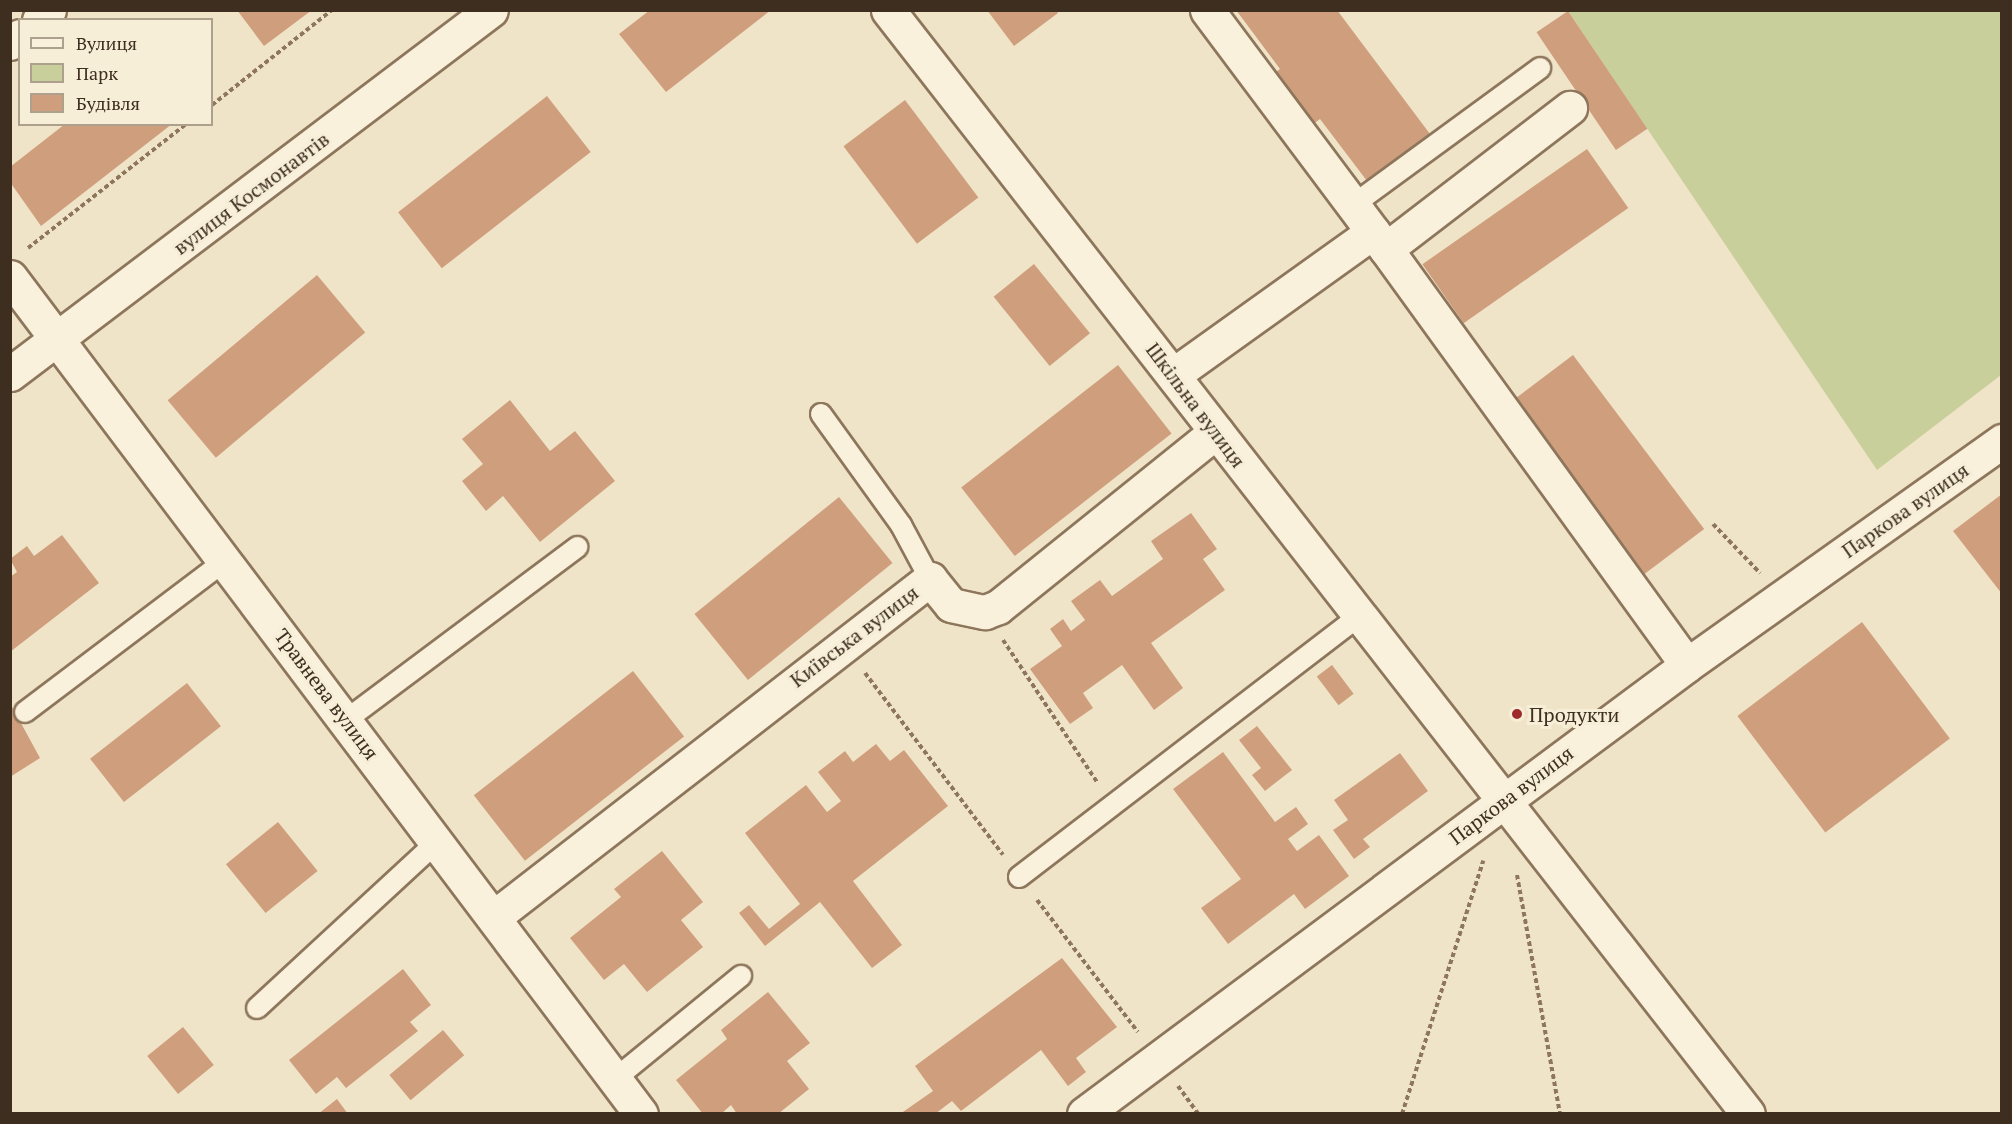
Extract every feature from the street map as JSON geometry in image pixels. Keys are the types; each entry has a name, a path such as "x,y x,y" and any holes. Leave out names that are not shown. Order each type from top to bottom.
{"street":[{"name":"вулиця Космонавтів","path":"10,374 60,340 491,10"},
{"name":"Шкільна вулиця","path":"888,10 1748,1113"},
{"path":"1207,10 1353,205 1687,665"},
{"path":"1173,375 1379,241 1570,108"},
{"name":"Травнева вулиця","path":"15,266 60,340 641,1113"},
{"path":"985,612 1216,432"},
{"name":"Паркова вулиця","path":"1084,1113 1687,665 2001,441"},
{"name":"Київська вулиця","path":"494,917 930,579 951,605 985,612"}],"lane":[{"path":"1353,205 1540,69"},
{"path":"821,414 901,525 930,579"},
{"path":"346,720 577,547"},
{"path":"26,712 226,560"},
{"path":"1019,876 1359,616"},
{"path":"257,1008 438,842"},
{"path":"615,1079 741,976"}],"path":[{"path":"213,104 332,10"},
{"path":"15,266 184,126"},
{"path":"1713,524 1784,597"},
{"path":"985,612 1113,805"},
{"path":"1402,1113 1485,856"},
{"path":"1516,870 1560,1113"}],"green space":[{"path":"1568,11 2001,11 2001,375 1877,470"}],"building":[{"path":"237,10 312,10 264,46"},
{"path":"650,10 771,10 666,92 619,34"},
{"path":"987,10 1056,10 1058,13 1014,46"},
{"path":"1236,10 1337,10 1430,134 1367,181 1320,119 1308,128 1269,77 1280,69"},
{"path":"1568,11 1647,129 1616,150 1536,32"},
{"path":"547,96 591,152 442,268 398,212"},
{"path":"905,100 978,197 917,244 844,146"},
{"path":"62,126 169,126 41,226 10,182 10,167"},
{"path":"1587,149 1628,208 1464,323 1422,264"},
{"path":"1034,264 1090,333 1050,366 994,297"},
{"path":"317,275 365,332 216,458 168,400"},
{"path":"1573,355 1704,529 1636,581 1504,407"},
{"path":"1118,365 1172,434 1015,556 961,488"},
{"path":"510,400 550,451 575,431 615,481 540,542 503,496 486,511 462,481 483,464 462,439"},
{"path":"2002,494 2002,594 1953,531"},
{"path":"839,497 892,563 748,680 694,614"},
{"path":"1191,513 1217,549 1203,559 1225,590 1151,643 1183,688 1154,710 1122,665 1083,693 1093,708 1070,724 1030,669 1062,646 1050,629 1063,619 1071,631 1085,620 1071,601 1100,580 1112,596 1163,559 1151,541"},
{"path":"62,535 99,583 10,652 10,577 17,572 10,559 27,546 34,556"},
{"path":"1862,622 1950,739 1825,832 1737,716"},
{"path":"1332,665 1354,694 1338,705 1317,676"},
{"path":"633,671 684,736 525,861 474,795"},
{"path":"187,683 221,726 124,802 90,759"},
{"path":"10,703 40,758 10,777"},
{"path":"1257,726 1292,770 1265,791 1252,775 1261,768 1239,740"},
{"path":"876,744 890,761 904,750 948,806 853,881 902,945 872,968 820,902 765,946 739,913 749,905 769,929 800,904 745,833 806,785 827,812 841,801 818,772 845,751 853,762"},
{"path":"1223,752 1275,822 1296,807 1308,824 1288,839 1297,851 1319,835 1349,876 1305,909 1294,894 1228,944 1201,908 1241,879 1173,789"},
{"path":"1400,753 1428,791 1363,839 1370,847 1354,859 1333,830 1348,820 1334,800"},
{"path":"278,822 318,871 266,913 226,864"},
{"path":"662,851 703,902 681,920 703,947 647,992 624,964 604,980 570,938 621,897 614,889"},
{"path":"1062,958 1117,1027 1076,1058 1086,1072 1068,1086 1041,1050 961,1111 952,1101 935,1114 900,1114 933,1091 915,1066"},
{"path":"403,969 431,1005 410,1022 418,1031 346,1088 337,1077 316,1094 289,1060"},
{"path":"768,992 810,1043 787,1061 809,1089 778,1114 737,1114 731,1105 721,1114 703,1114 676,1080 727,1039 721,1030"},
{"path":"183,1027 214,1065 178,1094 147,1056"},
{"path":"443,1030 464,1055 411,1100 389,1075"},
{"path":"337,1099 348,1114 318,1114"}],"place":[{"name":"Продукти","path":"1517,714"}]}
